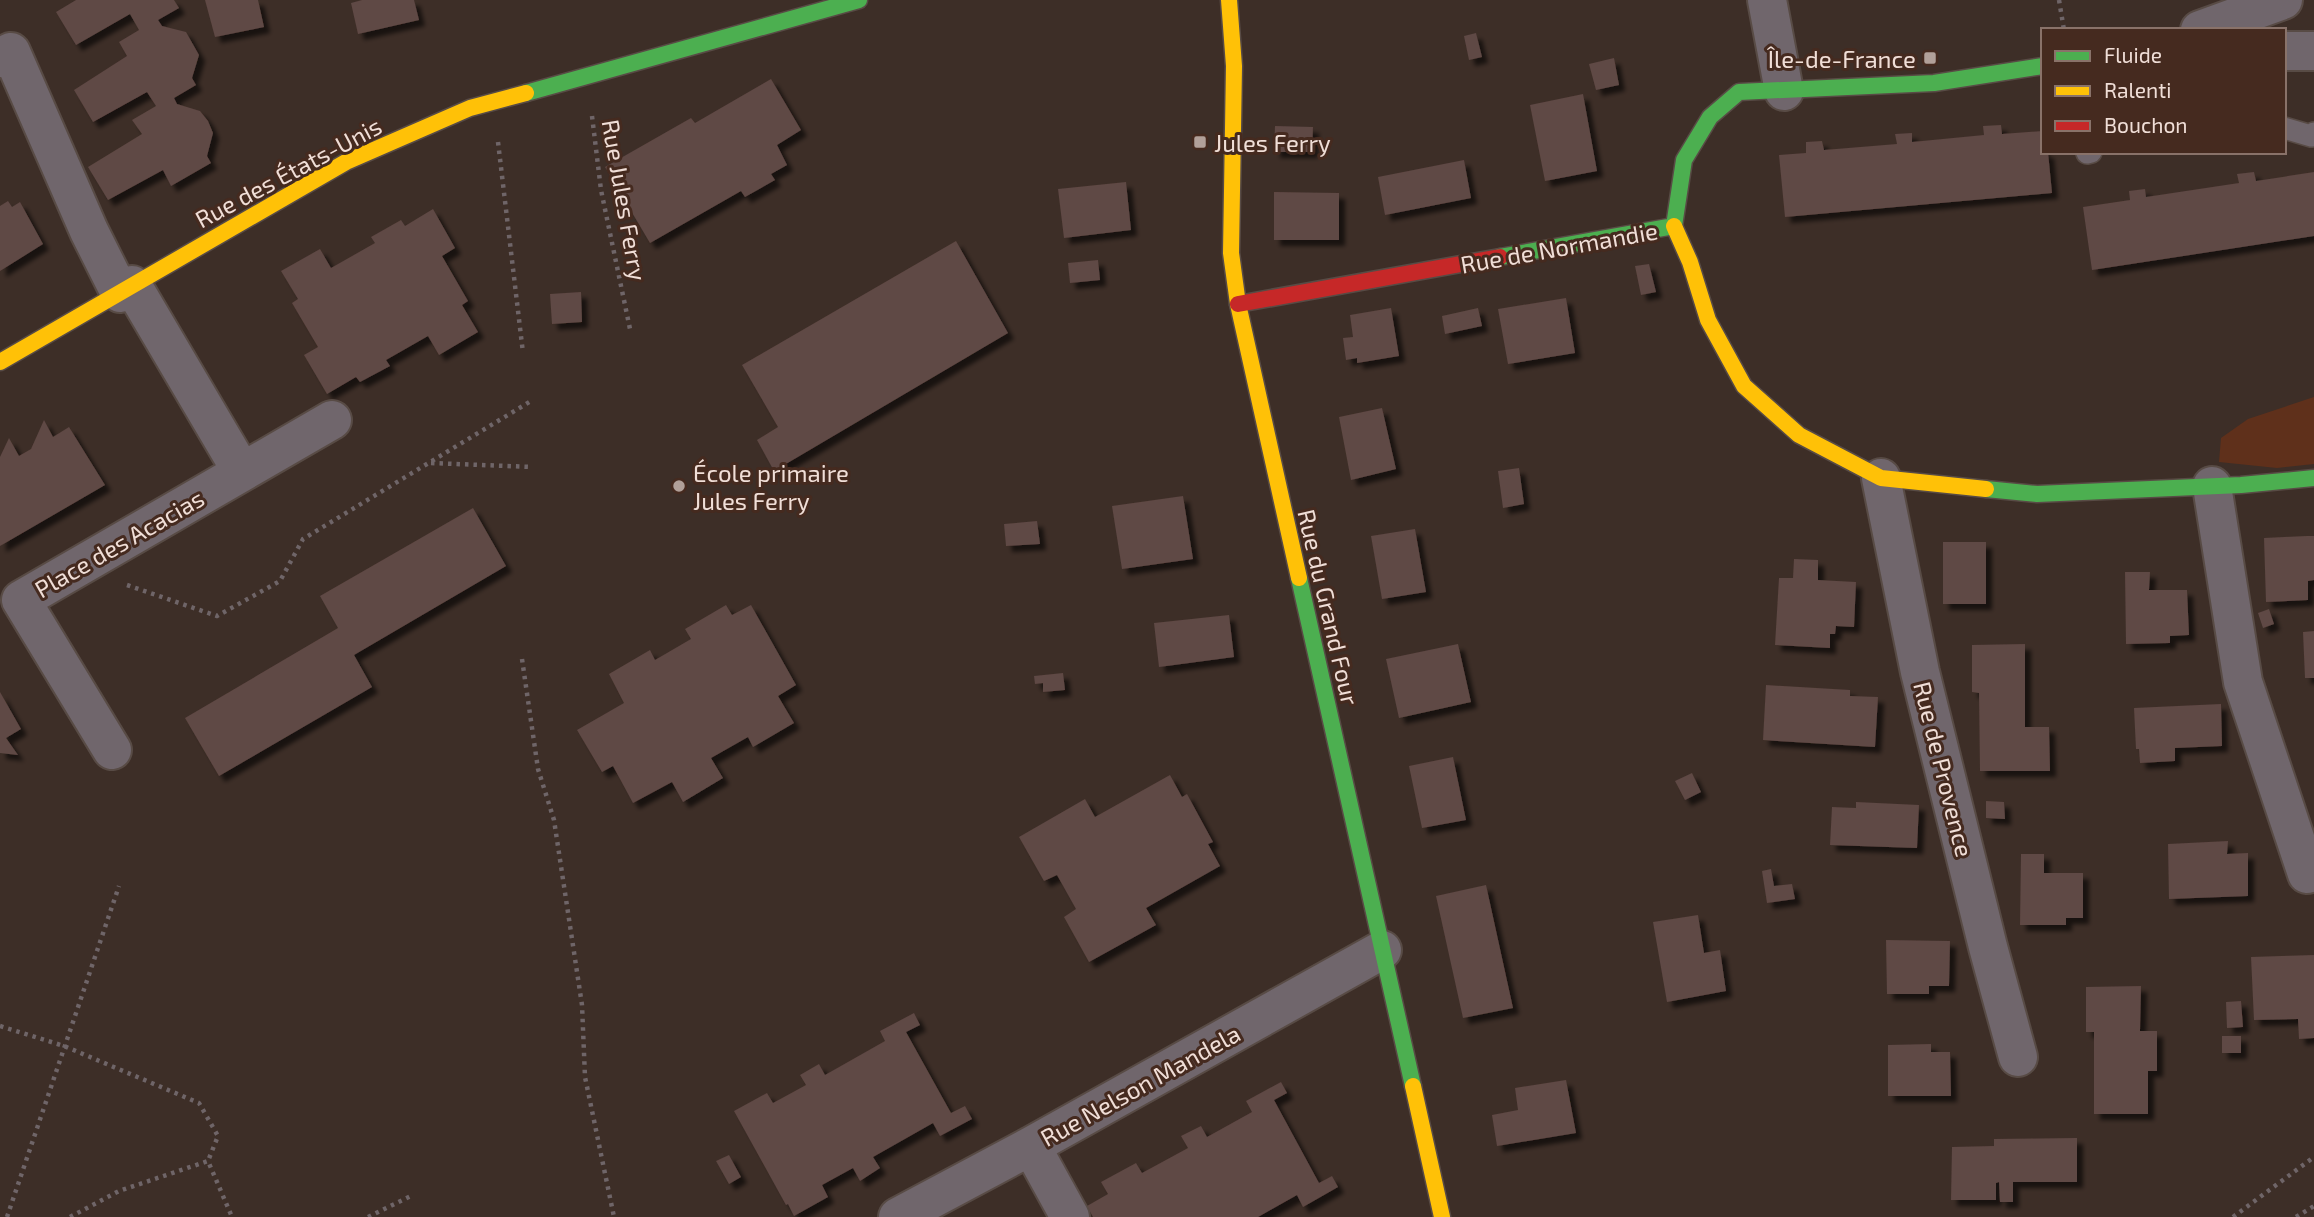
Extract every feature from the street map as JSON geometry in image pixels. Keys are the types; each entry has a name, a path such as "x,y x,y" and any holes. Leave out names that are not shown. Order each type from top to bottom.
{"street":[{"name":"Rue des États-Unis","path":"0,362 346,162 470,108 859,0"},
{"name":"Rue du Grand Four","path":"1229,0 1234,66 1231,253 1238,304 1442,1217"},
{"path":"1767,0 1784,91"},
{"path":"2206,28 2283,0"},
{"path":"2286,51 2314,51"},
{"path":"0,58 11,52 89,231 242,472"},
{"name":"Rue de Normandie","path":"1238,304 1674,226 1684,160 1710,117 1739,92 1934,83 2041,66"},
{"path":"1674,226 1690,262 1708,320 1744,386 1799,435 1881,478 2037,494 2213,486 2314,478"},
{"name":"Place des Acacias","path":"112,750 22,600 332,420"},
{"name":"Rue de Provence","path":"1881,478 1920,672 2018,1057"},
{"path":"2213,486 2244,682 2307,874"},
{"name":"Rue Nelson Mandela","path":"898,1217 1382,950"},
{"path":"1031,1146 1070,1217"}],"lane":[{"path":"2286,129 2311,136 2314,133"}],"path":[{"path":"2059,0 2064,28"},
{"name":"Rue Jules Ferry","path":"587,76 601,190 630,329"},
{"path":"494,101 523,353"},
{"path":"76,568 217,616 281,581 303,539 531,401"},
{"path":"430,463 532,467"},
{"path":"522,659 538,769 554,820 582,1005 584,1077 614,1217"},
{"path":"6,1217 119,886"},
{"path":"0,1026 64,1046 199,1103 218,1136 208,1161 232,1217"},
{"path":"2233,1217 2314,1157"},
{"path":"70,1217 119,1191 208,1161"},
{"path":"368,1217 411,1196"},
{"path":"2296,1217 2314,1206"}],"shaded area":[{"path":"2314,397 2314,464 2277,468 2219,462 2221,438 2248,419"}],"building":[{"path":"76,0 174,0 179,8 158,20 162,26 186,32 199,55 192,78 196,85 174,98 177,104 200,111 208,121 213,133 207,156 211,163 171,186 163,170 108,200 88,167 142,134 132,120 156,106 147,92 93,122 74,90 127,56 119,42 139,30 130,14 76,45 56,12"},
{"path":"205,0 258,0 264,27 215,37"},
{"path":"362,0 414,0 419,20 358,34 351,3"},
{"path":"1476,33 1482,57 1469,60 1464,36"},
{"path":"1614,58 1619,85 1596,90 1589,64"},
{"path":"771,79 801,130 777,145 787,165 771,174 775,180 745,197 741,191 650,243 605,167 691,118 695,123"},
{"path":"1583,94 1597,171 1545,181 1530,105"},
{"path":"2001,125 2002,134 2041,131 2041,154 2048,154 2052,193 1785,217 1779,155 1806,153 1806,142 1822,141 1824,150 1897,144 1895,134 1912,133 1912,142 1984,135 1983,126"},
{"path":"1275,126 1313,127 1312,152 1274,152"},
{"path":"1464,160 1471,198 1385,215 1378,177"},
{"path":"2254,172 2256,181 2314,172 2314,236 2092,270 2083,207 2130,200 2129,191 2145,189 2146,197 2239,183 2237,174"},
{"path":"1126,182 1131,230 1064,238 1058,189"},
{"path":"1274,192 1339,193 1339,240 1274,240"},
{"path":"8,201 12,207 20,202 43,244 0,271 0,206"},
{"path":"433,209 455,248 442,256 468,301 462,305 478,332 439,355 428,336 386,360 390,366 360,382 356,377 327,394 304,355 318,347 292,303 298,299 281,271 320,249 331,268 375,243 371,237 401,220 405,226"},
{"path":"956,241 1008,333 774,471 757,440 778,427 742,365"},
{"path":"1098,260 1100,280 1070,283 1068,263"},
{"path":"1649,264 1656,292 1641,295 1635,266"},
{"path":"581,292 582,322 552,324 550,294"},
{"path":"1566,298 1575,353 1508,364 1498,309"},
{"path":"1391,308 1399,356 1357,363 1357,358 1346,360 1343,338 1353,337 1350,315"},
{"path":"1478,308 1482,326 1445,334 1442,316"},
{"path":"1382,408 1396,469 1351,480 1339,417"},
{"path":"44,420 53,437 69,427 105,485 0,546 0,457 9,438 19,456 31,449"},
{"path":"1519,468 1524,504 1503,508 1498,471"},
{"path":"1183,496 1193,559 1122,569 1112,506"},
{"path":"473,508 506,566 354,655 372,687 219,776 185,718 338,628 320,596"},
{"path":"1037,521 1040,544 1006,546 1004,524"},
{"path":"1415,529 1426,592 1382,599 1371,536"},
{"path":"2314,536 2314,580 2308,581 2308,600 2266,602 2264,538"},
{"path":"1943,542 1986,542 1986,604 1943,604"},
{"path":"1794,559 1818,560 1818,580 1856,582 1854,627 1836,626 1835,634 1830,634 1830,648 1775,645 1779,578 1793,578"},
{"path":"2125,572 2150,572 2149,590 2187,590 2189,635 2170,636 2170,643 2126,644"},
{"path":"726,605 732,615 751,605 796,685 778,696 794,723 753,747 748,737 711,758 723,778 683,802 672,782 633,803 613,766 602,772 577,730 624,703 609,674 650,650 655,660 691,639 685,629"},
{"path":"2269,609 2274,624 2263,628 2258,613"},
{"path":"1229,615 1234,657 1159,667 1154,623"},
{"path":"2314,631 2314,678 2305,678 2303,632"},
{"path":"1458,644 1471,702 1399,718 1386,659"},
{"path":"2025,644 2025,727 2049,727 2050,771 1980,771 1979,693 1972,692 1972,645"},
{"path":"1063,673 1065,690 1043,692 1043,683 1035,684 1034,676"},
{"path":"1766,685 1850,690 1850,696 1878,697 1875,747 1763,740"},
{"path":"0,692 21,729 6,738 18,755 0,753"},
{"path":"2221,704 2222,746 2175,748 2175,761 2140,763 2139,749 2136,749 2134,708"},
{"path":"1453,757 1466,820 1422,828 1409,766"},
{"path":"1692,773 1701,792 1685,800 1675,781"},
{"path":"1170,775 1182,797 1187,794 1213,842 1208,844 1220,866 1146,908 1156,925 1089,962 1064,917 1076,909 1057,875 1044,881 1019,837 1085,799 1095,817"},
{"path":"1986,801 2004,802 2005,819 1986,818"},
{"path":"1856,802 1919,805 1917,848 1830,845 1832,807 1856,808"},
{"path":"2228,841 2227,854 2248,853 2248,896 2169,899 2168,844"},
{"path":"2021,854 2044,854 2044,873 2083,873 2083,918 2066,918 2066,925 2020,925"},
{"path":"1771,869 1774,886 1792,884 1795,899 1767,903 1762,871"},
{"path":"1486,885 1513,1008 1463,1018 1436,896"},
{"path":"1698,915 1704,953 1720,950 1726,991 1667,1002 1653,922"},
{"path":"1886,940 1950,941 1949,986 1929,986 1929,994 1887,994"},
{"path":"2314,955 2314,1038 2299,1039 2298,1019 2254,1020 2251,957"},
{"path":"2141,986 2140,1031 2157,1031 2157,1071 2148,1071 2148,1114 2094,1114 2094,1032 2086,1032 2086,987"},
{"path":"2241,1001 2243,1027 2227,1028 2226,1002"},
{"path":"914,1013 920,1025 906,1032 951,1113 965,1106 972,1119 940,1136 933,1123 873,1157 880,1168 860,1181 853,1168 822,1185 828,1197 794,1216 734,1111 767,1093 773,1103 806,1085 800,1075 819,1064 825,1075 885,1041 880,1031"},
{"path":"2222,1036 2241,1036 2241,1053 2222,1053"},
{"path":"1931,1044 1931,1052 1950,1052 1951,1096 1888,1096 1888,1045"},
{"path":"1566,1080 1576,1133 1497,1146 1492,1115 1518,1110 1515,1088"},
{"path":"1281,1082 1287,1093 1274,1100 1319,1183 1332,1176 1338,1187 1303,1207 1297,1195 1258,1217 1093,1217 1087,1206 1108,1194 1101,1182 1136,1163 1142,1173 1188,1148 1181,1136 1201,1126 1207,1137 1252,1112 1246,1101"},
{"path":"2077,1138 2077,1182 2013,1182 2013,1202 2000,1202 1999,1182 1996,1183 1996,1200 1951,1200 1952,1147 1994,1146 1994,1139"},
{"path":"729,1155 741,1177 729,1184 716,1161"}],"traffic: fast":[{"path":"526,93 859,0"},
{"path":"1500,257 1674,226 1684,160 1710,117 1739,92 1934,83 2041,66"},
{"path":"1986,489 2037,494 2241,485 2314,478"},
{"path":"1299,578 1413,1086"}],"traffic: slow":[{"path":"1229,0 1234,66 1231,253 1238,304 1299,578"},
{"path":"0,362 346,162 470,108 526,93"},
{"path":"1674,226 1690,262 1708,320 1744,386 1799,435 1881,478 1986,489"},
{"path":"1413,1086 1442,1217"}],"traffic: jam":[{"path":"1238,304 1500,257"}],"place":[{"name":"Île-de-France","path":"1930,58"},
{"name":"Jules Ferry","path":"1200,142"},
{"name":"École primaire Jules Ferry","path":"679,486"}]}
